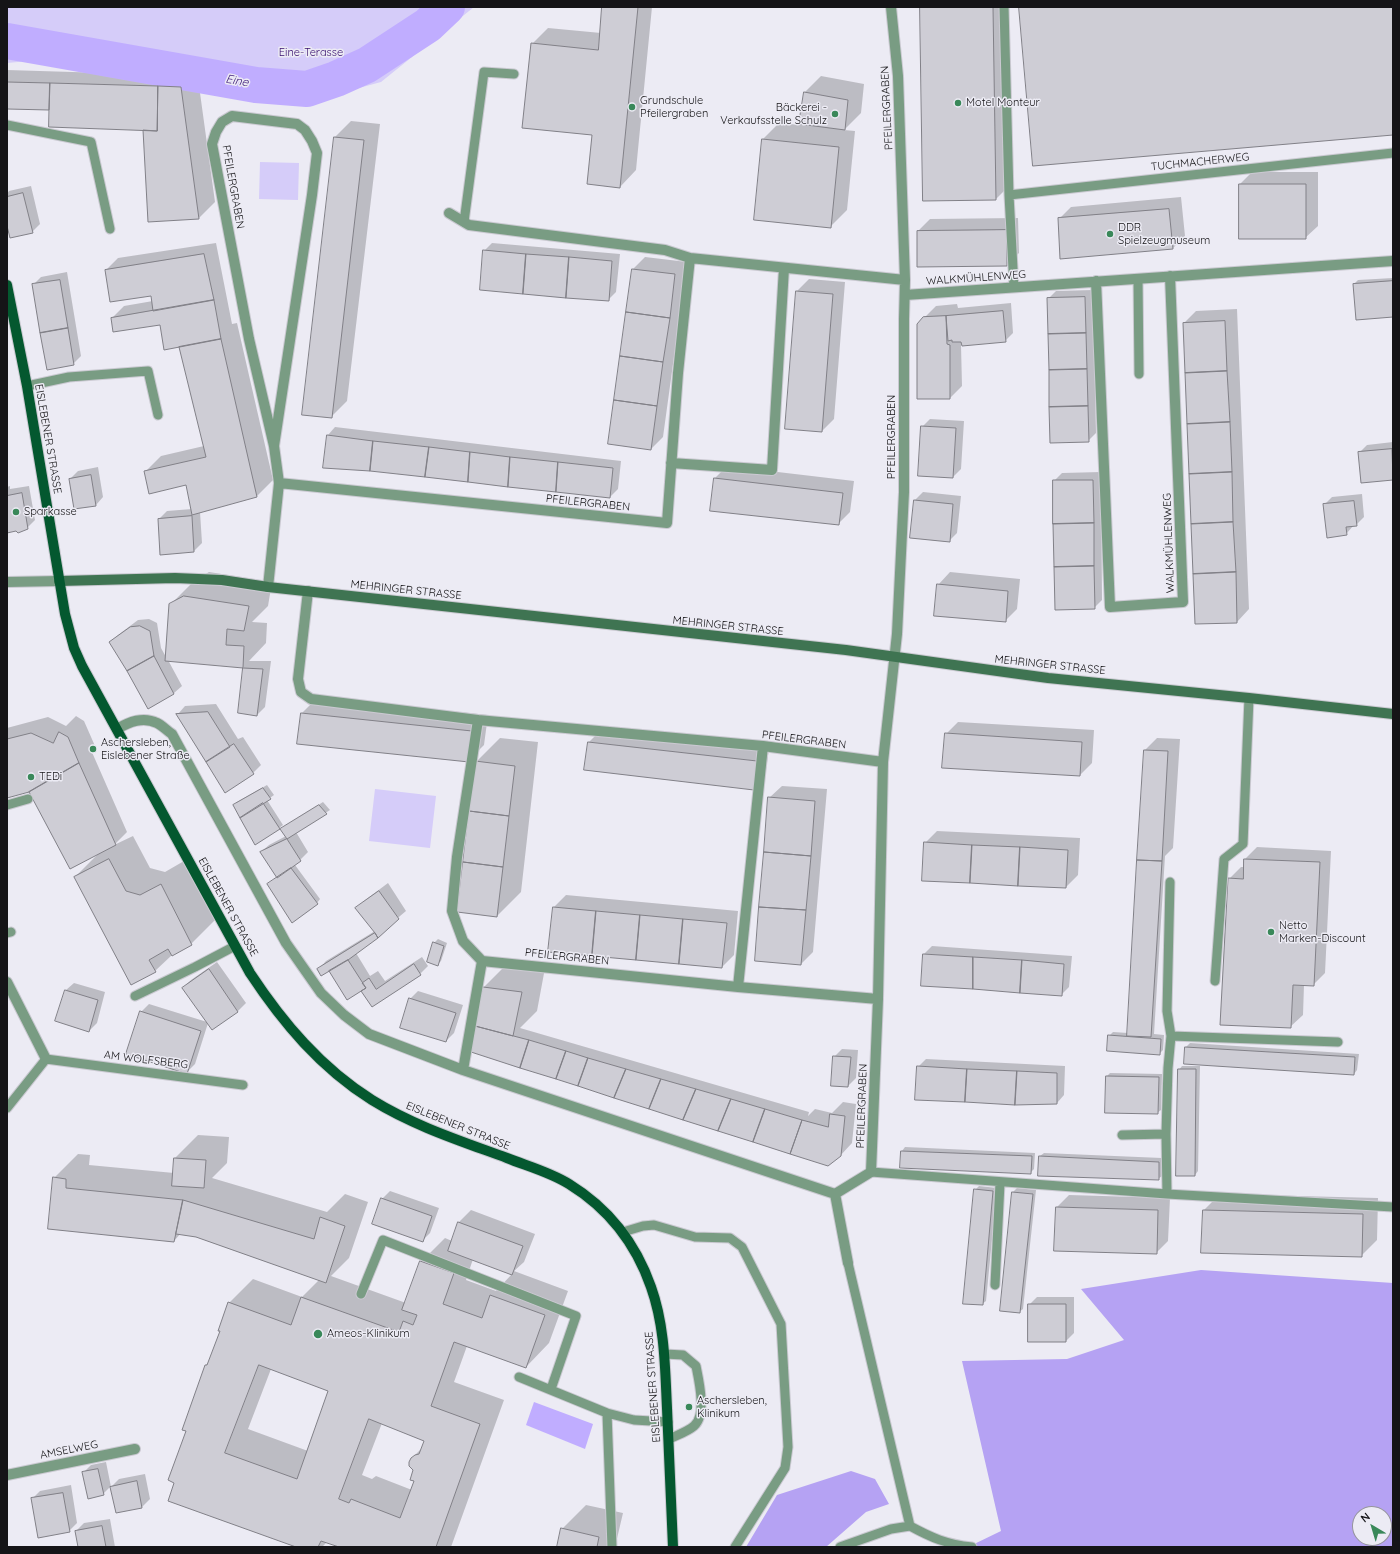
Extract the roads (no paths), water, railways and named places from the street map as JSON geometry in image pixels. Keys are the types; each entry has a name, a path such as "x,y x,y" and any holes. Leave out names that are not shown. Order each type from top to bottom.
{"main road":[{"name":"EISLEBENER STRASSE","path":"7,285 27,386 67,625 74,648 82,666 250,973 282,1019 313,1053 328,1068 372,1100 417,1124 527,1165 567,1183 586,1196 604,1212 623,1232 634,1248 652,1288 659,1313 665,1354 673,1547"},
{"name":"MEHRINGER STRASSE","path":"59,581 175,578 222,580 268,587 894,657 1048,678 1393,714"}],"street":[{"name":"PFEILERGRABEN","path":"871,1172 878,999 883,762 899,602 904,492 905,280 898,76 891,7"},
{"name":"PFEILERGRABEN","path":"274,446 312,196 317,153 305,130 297,124 232,116 222,122 216,132 212,144 249,340 274,446 279,483 667,523 678,373 690,258"},
{"path":"449,213 469,224 665,250 690,258 905,280"},
{"name":"WALKMÜHLENWEG","path":"905,295 1393,261"},
{"path":"671,463 772,470 784,268"},
{"name":"WALKMÜHLENWEG","path":"1096,282 1110,607 1183,602 1170,276"},
{"path":"268,587 279,483"},
{"path":"7,582 59,581"},
{"name":"PFEILERGRABEN","path":"308,591 298,679 301,692 311,699 478,720 763,746 883,762"},
{"path":"117,729 129,722 140,720 156,722 172,734 286,943 321,993 344,1015 369,1034 464,1070 835,1194 871,1172"},
{"path":"464,1070 482,961 463,941 452,911 457,857 478,720"},
{"path":"738,987 763,746"},
{"name":"PFEILERGRABEN","path":"482,961 738,987 878,999"},
{"path":"7,982 46,1059"},
{"path":"835,1194 848,1264"},
{"name":"AMSELWEG","path":"7,1475 135,1449"}],"lane":[{"path":"1004,7 1009,195 1014,288"},
{"path":"464,222 484,72 514,74"},
{"path":"7,125 91,142 110,229"},
{"name":"TUCHMACHERWEG","path":"1009,195 1393,153"},
{"path":"1138,279 1139,374"},
{"path":"27,386 69,377 148,371 158,415"},
{"path":"1215,981 1224,860 1243,844 1249,698"},
{"path":"7,805 28,799"},
{"path":"1167,1194 1166,1134 1168,1068 1171,1036 1167,1010 1170,882"},
{"path":"135,996 235,946"},
{"path":"1171,1036 1338,1042"},
{"path":"7,1108 46,1059"},
{"name":"AM WOLFSBERG","path":"46,1059 243,1085"},
{"path":"1122,1135 1166,1134"},
{"path":"871,1172 1000,1183 1393,1207"},
{"path":"995,1285 1000,1183"},
{"path":"623,1232 643,1226 654,1225 696,1236 730,1238 742,1247 781,1324 788,1447 785,1468 735,1547"},
{"path":"361,1294 383,1240 576,1316 551,1389"},
{"path":"848,1264 910,1526"},
{"path":"665,1354 683,1355 696,1366 700,1389 701,1416 695,1426 669,1439"},
{"path":"519,1377 607,1413 634,1420 668,1422"},
{"path":"607,1413 612,1547"},
{"path":"840,1547 891,1529 910,1526 936,1539 953,1545 972,1547"}],"waterway":[{"name":"Eine","path":"7,41 256,85 307,89 336,79 367,65 428,25 447,7"}],"place":[{"name":"Motel Monteur","path":"958,103"},
{"name":"Grundschule Pfeilergraben","path":"632,107"},
{"name":"Bäckerei - Verkaufsstelle Schulz","path":"835,114"},
{"name":"DDR Spielzeugmuseum","path":"1110,234"},
{"name":"Sparkasse","path":"16,512"},
{"name":"Aschersleben, Eislebener Straße","path":"93,749"},
{"name":"TEDi","path":"31,777"},
{"name":"Netto Marken-Discount","path":"1271,932"},
{"name":"Ameos-Klinikum","path":"318,1334"},
{"name":"Aschersleben, Klinikum","path":"689,1407"}],"park label":[{"name":"Eine-Terasse","path":"311,53"}]}
